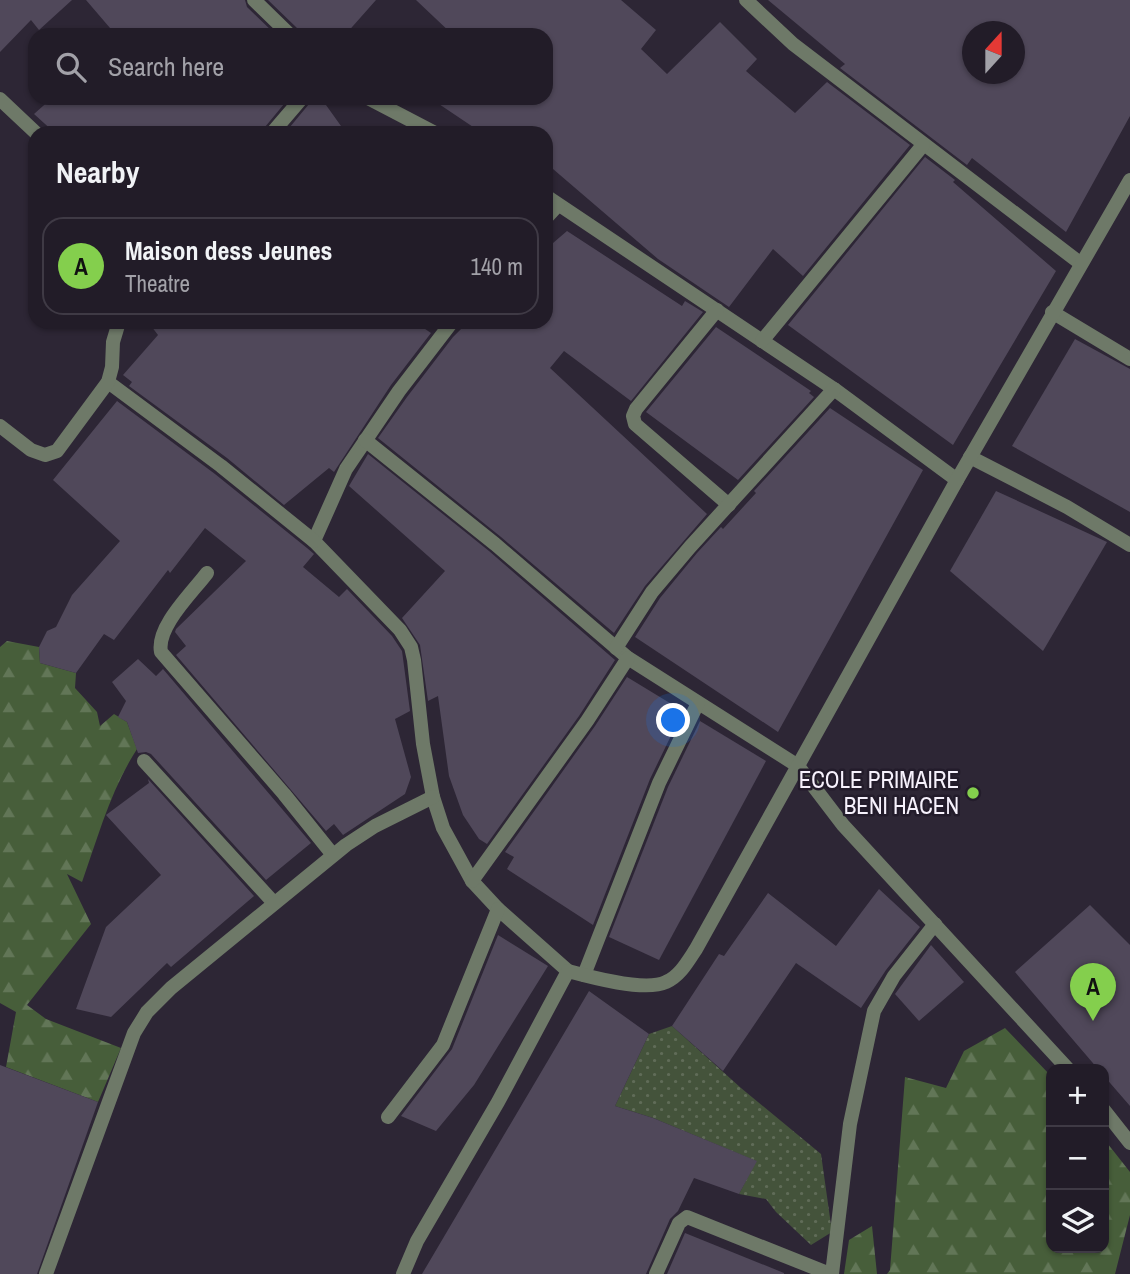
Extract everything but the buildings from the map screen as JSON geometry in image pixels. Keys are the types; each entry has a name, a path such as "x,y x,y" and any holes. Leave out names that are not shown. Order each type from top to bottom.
{"street":[{"path":"254,0 283,28"},
{"path":"746,0 793,44 1080,263"},
{"path":"0,99 29,126"},
{"path":"278,126 296,105"},
{"path":"381,105 422,126"},
{"path":"762,341 923,145"},
{"path":"108,382 221,466 314,541 400,629 411,647 423,744 433,797 443,828 472,881 498,909 568,971 650,986 666,982 681,971 696,949 957,480 1130,180"},
{"path":"553,201 834,389 957,480"},
{"path":"717,310 633,416 635,424 729,505"},
{"path":"1052,312 1130,359"},
{"path":"0,426 31,450 45,455 57,451 108,382 116,329"},
{"path":"314,541 346,469 445,329"},
{"path":"615,648 652,592 834,389"},
{"path":"365,440 495,544 628,658 798,766 844,825 1063,1064"},
{"path":"970,457 1067,507 1130,545"},
{"path":"207,573 166,626 161,636 160,652 284,794 333,855"},
{"path":"472,881 628,658"},
{"path":"584,975 640,829 698,702"},
{"path":"144,761 274,904"},
{"path":"46,1274 96,1132 140,1020 171,988 333,855 375,826 433,797"},
{"path":"388,1117 443,1045 498,909"},
{"path":"656,1274 679,1223 687,1217 831,1274 850,1124 874,1011 894,976 935,924"},
{"path":"403,1274 417,1241 498,1102 568,971"},
{"path":"1109,1116 1130,1143"}],"green space":[{"path":"7,641 39,647 40,663 76,673 75,688 97,712 100,726 114,714 127,722 137,749 112,797 82,882 67,874 91,924 27,1005 46,1019 121,1048 98,1102 6,1067 16,1012 0,1003 0,647"},
{"path":"672,1026 821,1154 832,1232 811,1245 766,1199 739,1194 756,1161 653,1118 615,1106 649,1034"},
{"path":"1005,1028 1046,1071 1046,1253 1109,1253 1109,1145 1130,1172 1130,1215 1115,1274 887,1274 890,1270 905,1077 946,1088 964,1051"},
{"path":"872,1226 877,1274 844,1274 849,1240"}],"place":[{"name":"ECOLE PRIMAIRE BENI HACEN","path":"973,793"},
{"name":"Maison dess Jeunes","path":"1093,1021"}]}
